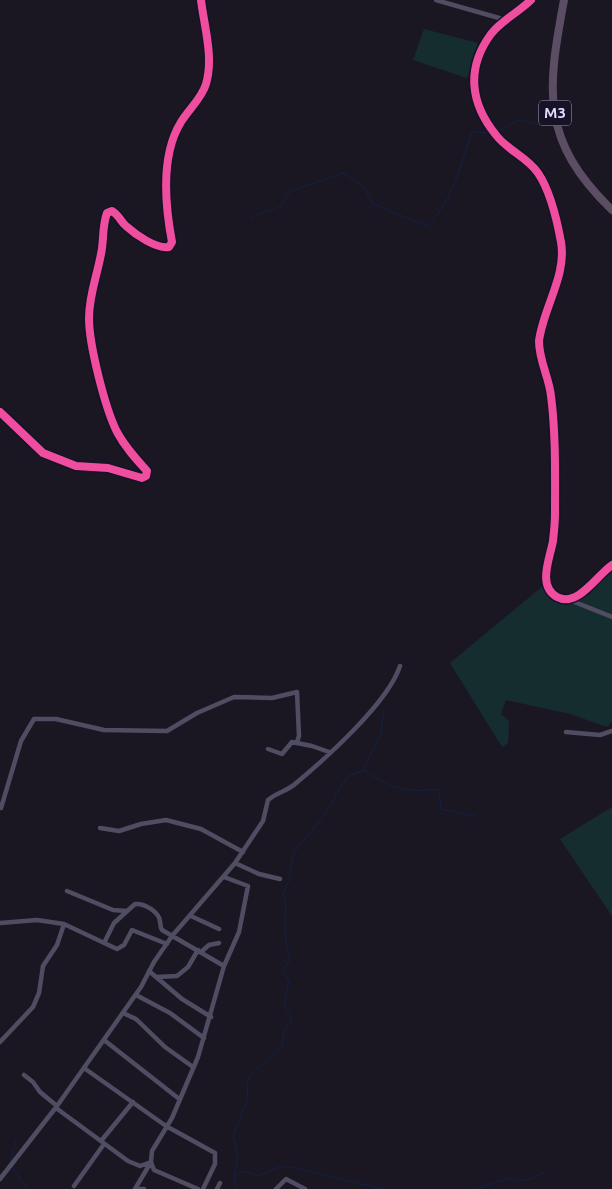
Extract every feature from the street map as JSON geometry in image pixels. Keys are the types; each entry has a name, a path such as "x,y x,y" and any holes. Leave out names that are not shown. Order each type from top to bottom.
{"highway":[{"name":"M3","path":"564,0 551,84 558,126 580,175 612,210"}],"street":[{"path":"0,412 43,453 76,466 108,468 142,478 146,476 147,471 127,449 116,431 107,408 92,350 89,318 90,298 102,248 107,213 112,211 116,213 125,226 154,244 165,248 171,245 166,194 167,168 173,142 181,122 204,89 209,68 201,0"},
{"path":"436,0 506,20"},
{"path":"532,0 492,33 480,52 475,64 475,91 482,115 495,135 525,159 538,174 551,203 561,244 560,267 542,322 539,346 552,399 554,527 546,581 549,591 555,596 612,617"},
{"path":"567,599 585,591 612,564"},
{"path":"0,1179 57,1107 136,995 172,936 224,877 243,852 263,821 268,800 294,784 329,752 386,692 396,678 400,666"},
{"path":"0,808 21,741 34,718 56,720 104,730 167,731 197,713 234,697 272,698 297,692 299,736 297,742"},
{"path":"566,732 600,735 612,731"},
{"path":"268,749 282,754 292,742 297,742 329,752"},
{"path":"100,828 119,831 141,824 166,820 201,829 243,852"},
{"path":"235,863 259,874 280,879"},
{"path":"135,1189 151,1162 152,1151 172,1118 178,1098 193,1067 211,1017 224,966 238,932 248,886 224,877"},
{"path":"67,891 113,910 127,911"},
{"path":"104,943 114,923 135,904 148,907 157,916 162,930 224,966"},
{"path":"191,916 219,929"},
{"path":"0,923 44,920 64,924 120,950 132,930 167,944"},
{"path":"0,1042 33,1007 39,993 43,966 57,945 64,924"},
{"path":"157,977 177,976 188,966 199,951 209,945 219,943"},
{"path":"149,971 182,999 211,1017"},
{"path":"136,995 170,1013 204,1038"},
{"path":"123,1013 136,1019 165,1047 193,1067"},
{"path":"104,1040 178,1098"},
{"path":"84,1068 166,1126 215,1153 215,1164 202,1189"},
{"path":"24,1075 57,1107 103,1143 136,1165 151,1162"},
{"path":"74,1186 133,1102"},
{"path":"151,1162 154,1170 198,1189"},
{"path":"276,1189 286,1178 305,1189"},
{"path":"217,1189 220,1184"}],"green space":[{"path":"424,29 478,43 467,78 413,60"},
{"path":"612,573 612,721 607,727 570,714 506,700 501,714 509,721 508,743 502,747 450,663 543,586 567,602 589,595 606,574"},
{"path":"612,807 612,916 560,839"}],"waterway":[{"path":"497,132 519,120 544,125"},
{"path":"251,217 279,207 291,191 343,173 364,187 373,204 427,226 450,194 472,132 493,133"},
{"path":"236,1189 234,1176 238,1157 233,1136 248,1099 247,1084 250,1076 282,1045 284,1031 292,1020 284,1004 289,981 283,970 290,960 285,936 283,894 289,880 293,856 298,847 327,812 341,785 349,776 363,770 381,733 384,710"},
{"path":"363,770 382,782 399,788 407,790 439,789 441,809 475,816"},
{"path":"10,1164 16,1141"},
{"path":"12,1167 27,1189"},
{"path":"235,1175 244,1171 258,1176 279,1167 291,1167 383,1189"},
{"path":"477,1189 508,1178 523,1181 546,1171"}],"cycle path":[{"path":"0,412 43,453 76,466 108,468 142,478 146,476 147,471 127,448 112,421 92,344 89,310 102,249 104,223 107,213 112,211 130,230 152,244 169,247 172,242 166,197 167,165 170,150 174,135 204,89 208,74 209,52 201,0"},
{"path":"531,0 500,24 491,34 478,60 474,85 476,98 487,123 506,145 533,167 543,181 553,206 561,242 561,267 541,329 539,341 553,411 555,521 553,541 546,571 548,586 557,597 572,598 587,589 612,565"}]}
